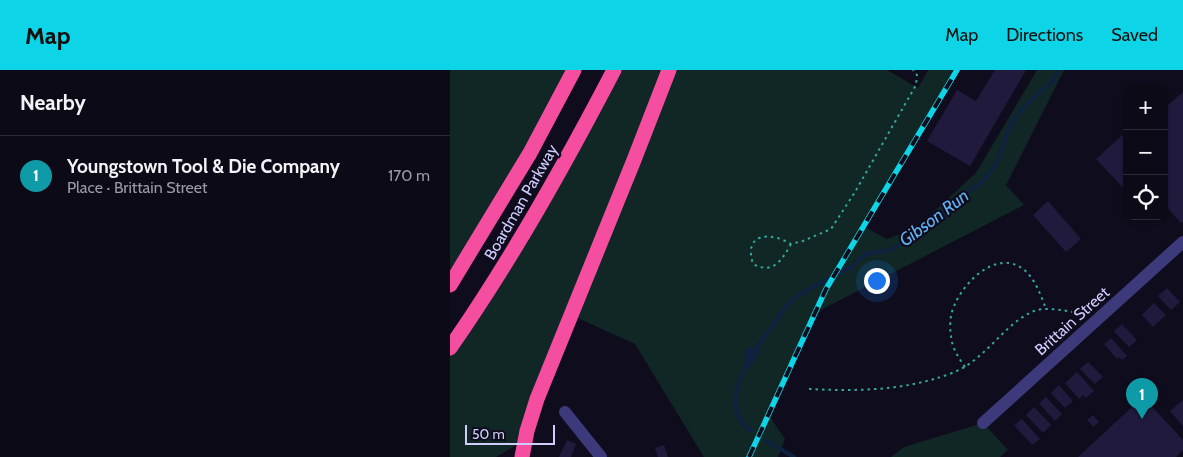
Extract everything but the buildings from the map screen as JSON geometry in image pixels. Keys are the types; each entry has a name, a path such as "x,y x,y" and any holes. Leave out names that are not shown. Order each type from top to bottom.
{"highway":[{"name":"Boardman Parkway","path":"450,285 530,153 574,70"},
{"name":"Boardman Parkway","path":"450,348 533,218 614,70"},
{"path":"522,457 526,431 537,399 631,169 669,70"},
{"path":"450,269 494,212"}],"street":[{"name":"Brittain Street","path":"983,423 1183,242"},
{"path":"564,412 601,457"}],"path":[{"path":"791,244 780,237 768,236 759,238 753,243 749,253 753,264 760,268 770,267 779,263 791,244 831,229 855,192 916,85 917,75 913,70"},
{"path":"965,367 955,352 951,336 951,315 959,296 985,268 995,264 1010,263 1023,268 1032,279 1046,309"},
{"path":"809,389 840,391 881,390 934,379 965,367 984,353 1017,322 1035,310 1068,311 1080,315 1091,326"}],"green space":[{"path":"450,70 574,70 494,212 450,269"},
{"path":"614,70 887,70 918,88 928,70 955,70 863,226 887,239 917,227 976,173 1037,70 1064,70 1006,185 1024,205 815,313 768,414 785,439 778,457 704,457 635,344 571,315 525,440 496,457 450,457 450,347"},
{"path":"983,423 1008,450 1000,457 891,457 904,447"}],"water":[{"path":"747,348 759,349 760,352 748,369 744,354"}],"waterway":[{"name":"Gibson Run","path":"754,352 787,305 800,294 853,266 860,258 867,254 890,250 906,241 920,232 956,200 981,183 997,163 1011,123 1026,105 1053,81 1058,70"},
{"name":"Gibson Run","path":"748,363 737,389 736,408 743,424 751,431"},
{"name":"Gibson Run","path":"765,440 794,457"}],"railway":[{"path":"749,457 826,289 957,70"}],"place":[{"name":"Youngstown Tool & Die Company","path":"1142,419"}]}
